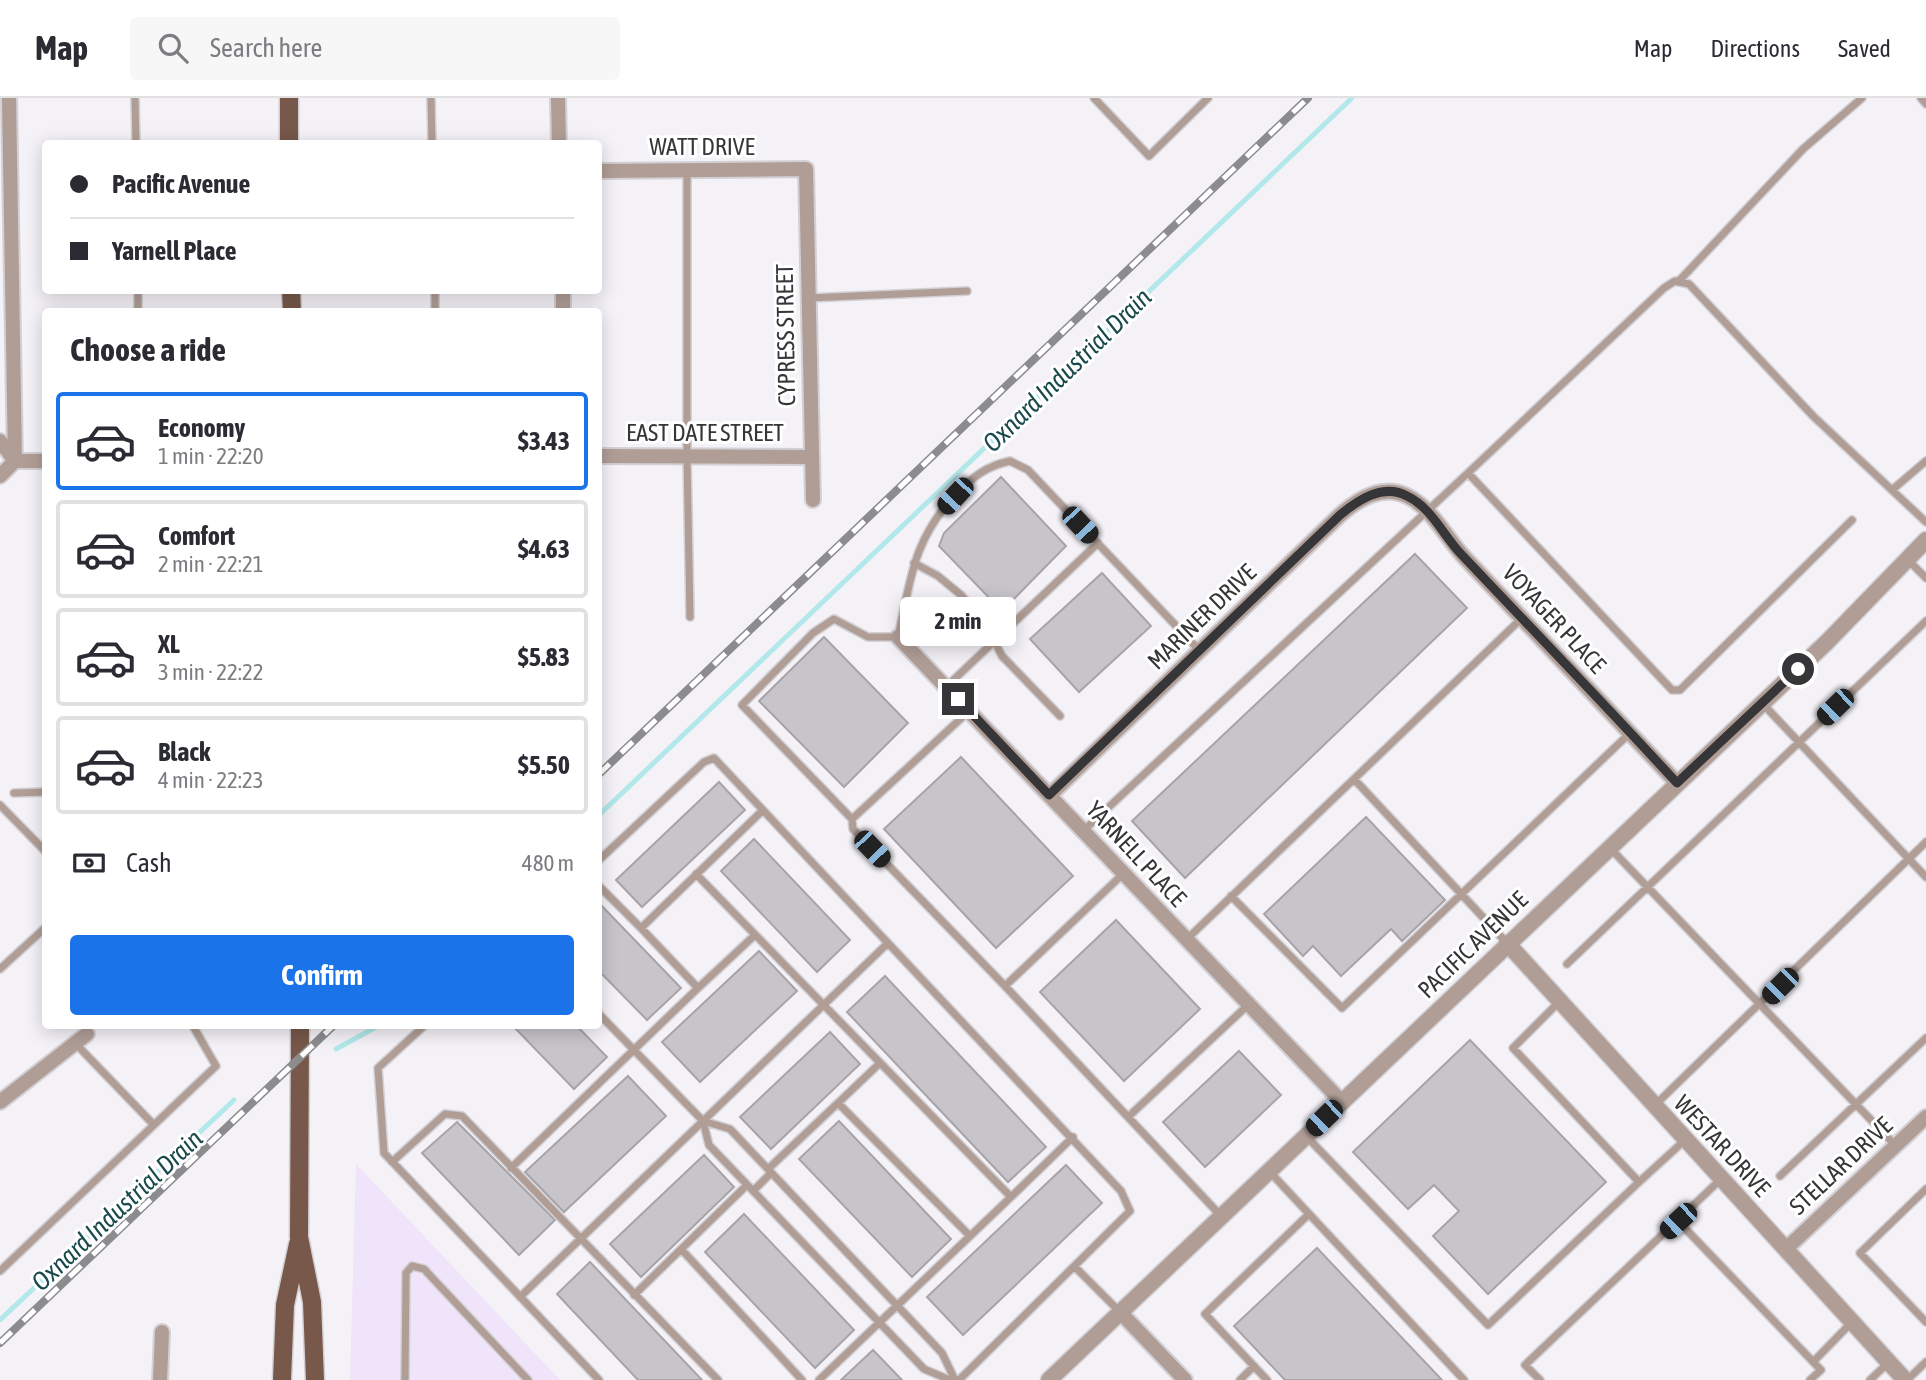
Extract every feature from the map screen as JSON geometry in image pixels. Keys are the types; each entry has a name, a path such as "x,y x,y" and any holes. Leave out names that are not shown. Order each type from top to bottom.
{"main road":[{"path":"289,98 289,140"},
{"path":"282,1380 285,1305 299,1237 300,1029"},
{"path":"299,1237 312,1302 315,1380"}],"street":[{"path":"9,98 15,461"},
{"path":"558,98 559,140"},
{"name":"WATT DRIVE","path":"602,171 806,169"},
{"name":"CYPRESS STREET","path":"806,169 813,500"},
{"path":"0,441 15,461"},
{"name":"EAST DATE STREET","path":"602,456 811,457"},
{"path":"0,476 15,461 42,461"},
{"name":"MARINER DRIVE","path":"1049,795 1354,503 1385,491 1396,492"},
{"name":"VOYAGER PLACE","path":"1396,492 1406,495 1426,510 1457,550 1677,783"},
{"name":"PACIFIC AVENUE","path":"1049,1380 1762,703 1926,540"},
{"name":"YARNELL PLACE","path":"898,637 1341,1101"},
{"name":"WESTAR DRIVE","path":"1507,943 1654,1107 1787,1248 1851,1323 1906,1380"},
{"path":"0,1102 74,1041 87,1034"},
{"name":"STELLAR DRIVE","path":"1787,1248 1926,1117"},
{"path":"1120,1312 1183,1379"},
{"path":"160,1380 162,1332"}],"lane":[{"path":"135,98 136,140"},
{"path":"431,98 432,140"},
{"path":"1094,98 1149,156 1208,98"},
{"path":"1083,831 1664,288 1678,282 1803,149 1862,98"},
{"path":"1921,98 1926,104"},
{"path":"687,169 690,617"},
{"path":"1678,282 1689,284 1812,416 1926,522"},
{"path":"808,298 967,292"},
{"path":"1200,651 1028,470 1010,461 990,465 969,480 926,530 914,563 898,637 868,636 834,619 813,633 742,705 852,819 853,829 1221,1216"},
{"path":"1892,490 1926,461"},
{"path":"1468,473 1672,690 1680,690 1852,520"},
{"path":"946,688 1098,543"},
{"path":"1907,559 1926,578"},
{"path":"914,563 938,576 961,595 995,640 1002,656 1060,716"},
{"path":"1186,940 1522,618"},
{"path":"1567,964 1926,621"},
{"path":"1762,703 1926,877"},
{"path":"852,819 970,711"},
{"path":"1231,896 1342,1007 1630,733"},
{"path":"602,857 704,762 713,758 1121,1191 1130,1211 955,1380"},
{"path":"1354,779 1507,943"},
{"path":"14,793 42,792"},
{"path":"0,805 42,848"},
{"path":"641,928 762,810"},
{"path":"1654,1107 1926,842"},
{"path":"1609,847 1896,1146"},
{"path":"1005,986 1124,873"},
{"path":"696,874 1011,1197"},
{"path":"602,889 698,988"},
{"path":"0,969 42,931"},
{"path":"511,1168 755,935"},
{"path":"520,1297 888,943"},
{"path":"1559,1002 1513,1048 1639,1182"},
{"path":"1128,1117 1248,1005"},
{"path":"602,1017 703,1121 709,1145 924,1369 955,1380"},
{"path":"0,1271 216,1066 195,1029"},
{"path":"421,1029 379,1068 384,1153 599,1380"},
{"path":"1780,1176 1926,1038"},
{"path":"74,1041 154,1125"},
{"path":"634,1295 681,1249 770,1171 880,1063"},
{"path":"838,1103 970,1236"},
{"path":"392,1162 445,1114 454,1112 462,1116 718,1380"},
{"path":"703,1121 730,1129 942,1353 955,1380"},
{"path":"1306,1136 1488,1325 1686,1140"},
{"path":"819,1380 1073,1137"},
{"path":"1268,1171 1465,1380"},
{"path":"1540,1380 1525,1365 1722,1179"},
{"path":"1926,1189 1860,1253 1926,1322"},
{"path":"1267,1380 1205,1314 1309,1214"},
{"path":"1678,1221 1821,1370 1810,1380"},
{"path":"681,1249 802,1380"},
{"path":"405,1380 406,1273 412,1266 424,1269 528,1380"},
{"path":"1075,1267 1120,1312"},
{"path":"1813,1362 1851,1323"},
{"path":"1906,1380 1926,1362"},
{"path":"1870,1380 1889,1363"},
{"path":"1240,1380 1254,1366"}],"shaded area":[{"path":"356,1164 560,1380 350,1380"}],"building":[{"path":"1001,477 1066,546 1002,611 939,546 944,533"},
{"path":"1415,554 1467,608 1185,878 1132,821"},
{"path":"1102,573 1151,626 1079,692 1030,639"},
{"path":"824,637 908,723 844,787 759,701"},
{"path":"961,757 1073,876 996,948 884,829"},
{"path":"719,782 745,810 642,907 616,880"},
{"path":"1366,817 1445,900 1402,941 1391,929 1341,976 1313,946 1303,956 1264,914"},
{"path":"754,839 850,940 817,972 721,871"},
{"path":"602,906 681,988 647,1020 602,974"},
{"path":"1116,920 1200,1009 1124,1081 1040,992"},
{"path":"759,951 797,991 700,1082 662,1042"},
{"path":"885,976 1046,1147 1008,1182 847,1012"},
{"path":"516,1029 580,1029 607,1057 574,1089"},
{"path":"830,1032 860,1064 771,1149 740,1117"},
{"path":"1470,1040 1606,1182 1488,1294 1433,1236 1459,1211 1434,1185 1408,1209 1353,1152"},
{"path":"1239,1051 1281,1095 1205,1167 1163,1122"},
{"path":"628,1076 666,1116 564,1212 525,1172"},
{"path":"839,1121 951,1239 912,1277 799,1159"},
{"path":"457,1122 555,1220 519,1255 422,1153"},
{"path":"704,1155 734,1187 641,1277 610,1244"},
{"path":"1066,1165 1102,1203 963,1335 927,1297"},
{"path":"744,1214 854,1330 815,1368 705,1252"},
{"path":"1317,1248 1442,1380 1285,1380 1234,1326"},
{"path":"590,1262 702,1380 638,1380 557,1294"},
{"path":"873,1350 902,1380 841,1380"}],"waterway":[{"name":"Oxnard Industrial Drain","path":"602,812 1352,98"},
{"name":"Oxnard Industrial Drain","path":"336,1049 373,1029"},
{"name":"Oxnard Industrial Drain","path":"0,1320 234,1100"}],"railway":[{"path":"602,771 1308,98"},
{"path":"0,1343 330,1029"}],"route":[{"path":"958,699 1049,795 1334,524 1340,515 1367,496 1385,491 1406,495 1421,505 1457,550 1677,783 1798,669"}]}
